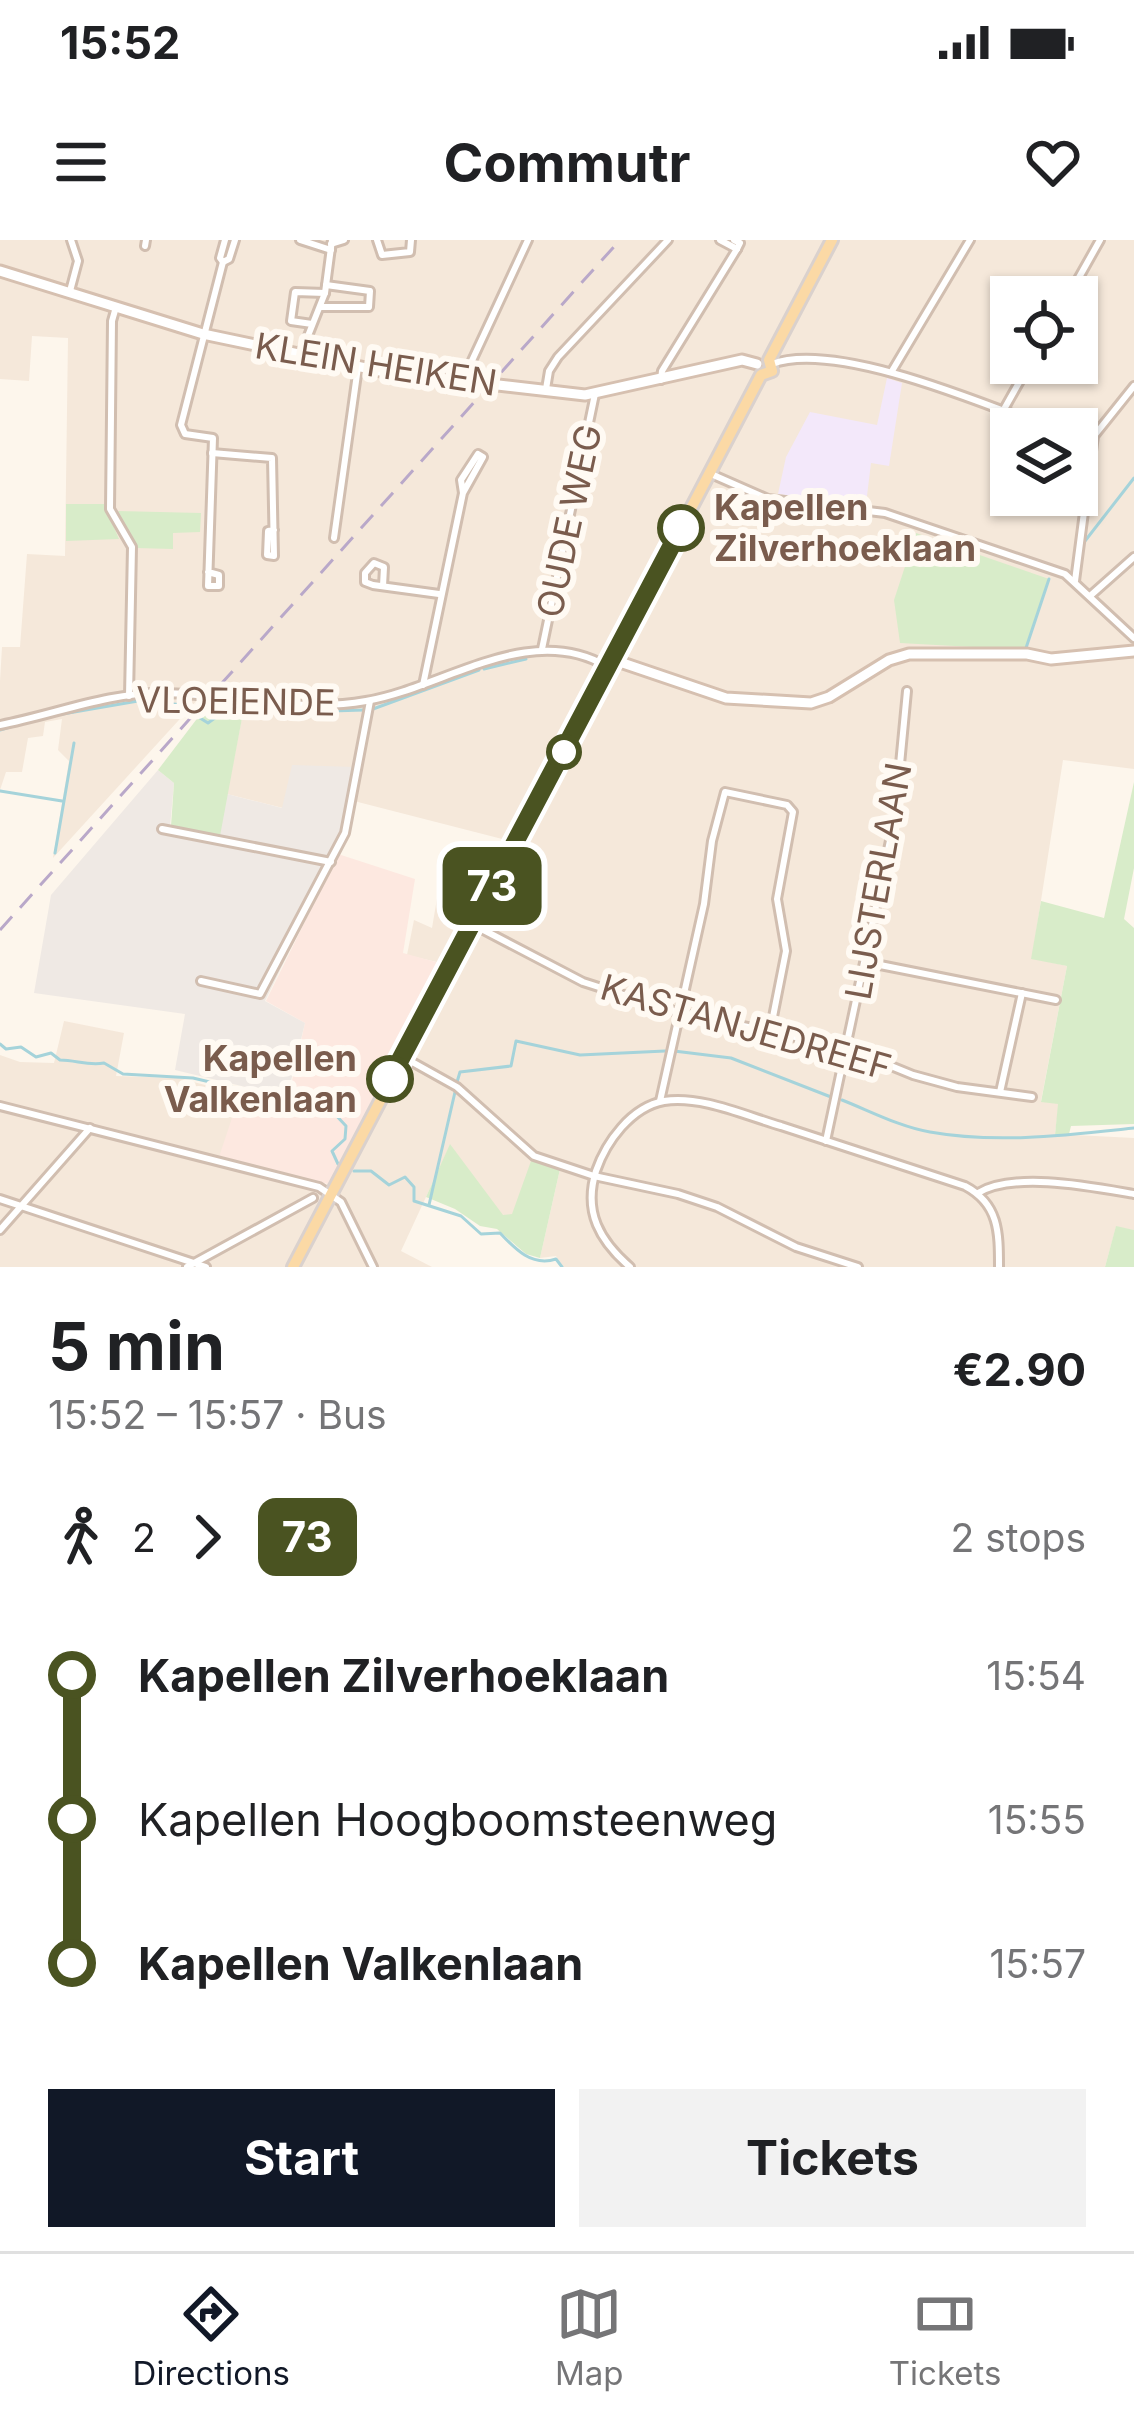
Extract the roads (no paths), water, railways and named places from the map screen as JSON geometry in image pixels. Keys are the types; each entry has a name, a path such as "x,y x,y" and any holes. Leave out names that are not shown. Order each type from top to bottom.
{"main road":[{"path":"293,1267 832,240"}],"street":[{"path":"70,240 78,261 70,291"},
{"path":"224,262 220,258 225,240"},
{"path":"208,572 212,438 185,434 181,425 202,334 235,240"},
{"path":"299,240 332,245 344,240"},
{"path":"377,240 382,255 410,252 411,240"},
{"path":"463,380 528,240"},
{"path":"545,388 548,371 558,357 668,240"},
{"path":"661,380 736,244 720,240"},
{"path":"891,371 970,240"},
{"path":"1080,276 1100,240"},
{"path":"300,356 321,307 332,245"},
{"name":"KLEIN HEIKEN","path":"0,271 202,334 358,368 595,394 742,360 765,366"},
{"path":"314,324 291,321 296,292 370,291 369,307 321,307"},
{"path":"116,307 110,509 132,547 129,696"},
{"path":"776,346 786,359"},
{"path":"765,366 786,359 891,371 995,408"},
{"path":"334,538 358,368"},
{"path":"1098,431 1134,386"},
{"name":"OUDE WEG","path":"542,649 595,394"},
{"path":"212,453 272,458 274,530"},
{"path":"423,685 463,493 482,462 478,454 461,480 463,493"},
{"path":"710,473 768,499 885,513 1064,574 1134,638"},
{"path":"1075,581 1083,516"},
{"path":"1090,596 1134,557"},
{"path":"383,586 439,594"},
{"path":"542,649 609,663 726,698 811,703 909,653 1027,654 1051,659 1134,651"},
{"name":"VLOEIENDE","path":"0,725 160,693 316,704 370,701 542,649"},
{"name":"LIJSTERLAAN","path":"826,1141 895,817 908,691"},
{"path":"201,981 260,994 345,832 370,701"},
{"path":"659,1102 725,792 787,805 794,812 777,899 787,950 770,1032"},
{"path":"162,829 331,862"},
{"name":"KASTANJEDREEF","path":"472,924 583,982 677,1012 847,1048 935,1081 1032,1096"},
{"path":"865,962 1056,1000"},
{"path":"1000,1092 1022,993"},
{"path":"402,1057 457,1088 534,1156 717,1207 796,1247 858,1267"},
{"path":"630,1267 609,1249 594,1224 594,1176 616,1133 659,1102 719,1107 978,1192 995,1216 999,1267"},
{"path":"0,1106 291,1179 332,1194 341,1202 373,1267"},
{"path":"0,1230 90,1128"},
{"path":"978,1192 993,1184 1078,1184 1134,1193"},
{"path":"190,1265 313,1198"},
{"path":"0,1199 206,1267"}],"waterway":[{"path":"1085,541 1134,478"},
{"path":"1026,648 1049,579"},
{"name":"VLOEIENDE","path":"484,669 526,659"},
{"name":"VLOEIENDE","path":"373,709 479,670"},
{"name":"VLOEIENDE","path":"51,716 138,701 185,705"},
{"name":"VLOEIENDE","path":"200,718 208,723 234,704 296,709 315,716 364,710"},
{"name":"VLOEIENDE","path":"0,730 30,721"},
{"path":"55,853 74,743"},
{"path":"0,791 62,801"},
{"path":"457,1082 460,1072 511,1066 516,1041 580,1055 665,1051"},
{"path":"0,1044 6,1049 21,1047 36,1057 51,1053 60,1060 104,1063 123,1074 193,1078 332,1111 346,1126 345,1139 332,1151 338,1164"},
{"path":"674,1051 731,1058 831,1097"},
{"path":"429,1205 455,1092"},
{"path":"842,1100 908,1126 955,1136 1032,1137 1134,1128"},
{"path":"354,1171 371,1171 389,1185 405,1177 414,1187 414,1201 461,1216 481,1234 500,1233 525,1255 539,1261 556,1259 562,1267"}],"railway":[{"path":"0,930 620,240"}],"place":[{"name":"Kapellen Zilverhoeklaan","path":"681,528"},
{"name":"Kapellen Valkenlaan","path":"390,1079"}]}
